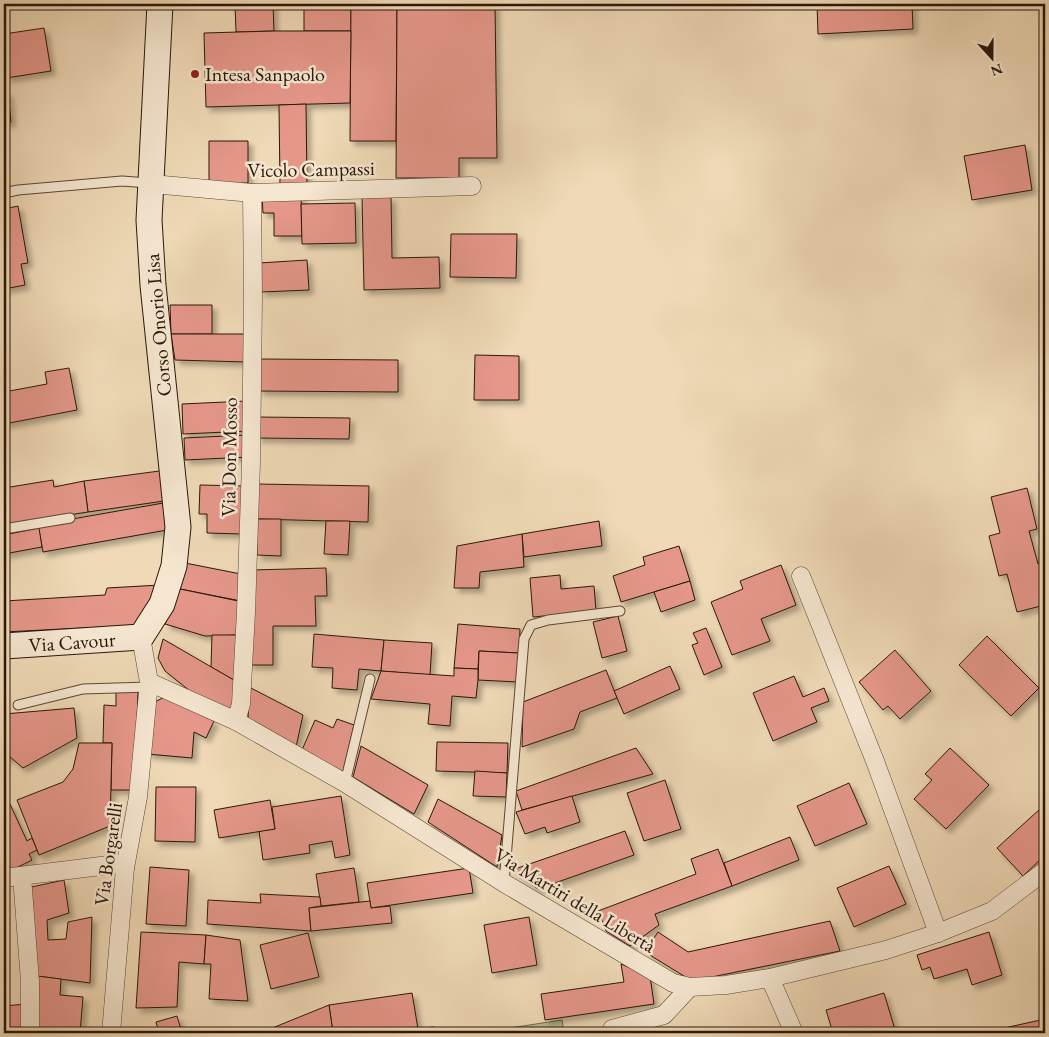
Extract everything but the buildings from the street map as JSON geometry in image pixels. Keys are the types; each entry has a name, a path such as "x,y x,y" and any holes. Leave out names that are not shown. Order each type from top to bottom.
{"street":[{"name":"Corso Onorio Lisa","path":"141,637 162,604 174,566 178,527 153,285 149,220 160,4"},
{"name":"Vicolo Campassi","path":"152,184 252,193 472,186"},
{"name":"Via Don Mosso","path":"236,721 241,704 251,463 252,193"},
{"path":"801,576 875,761 938,933"},
{"name":"Via Cavour","path":"4,646 141,637"},
{"path":"141,637 149,684"},
{"name":"Via Martiri della Libertà","path":"149,684 236,721 345,783 504,883 673,983 690,987 726,985 770,978 886,950 938,933 992,911 1045,872"},
{"name":"Via Borgarelli","path":"111,1033 125,868 138,797 149,684"},
{"path":"4,878 117,864 125,868"},
{"path":"22,876 30,982 30,1033"},
{"path":"770,978 794,1033"},
{"path":"613,1033 612,1029 664,1014 690,987"}],"lane":[{"path":"4,193 18,190 122,181 152,184"},
{"path":"4,529 70,518"},
{"path":"504,883 524,639 531,625 548,620 620,611"},
{"path":"345,783 370,679"},
{"path":"18,705 83,689 149,684"}],"green space":[{"path":"562,1020 564,1033 477,1033"}],"place":[{"name":"Intesa Sanpaolo","path":"195,74"}]}
